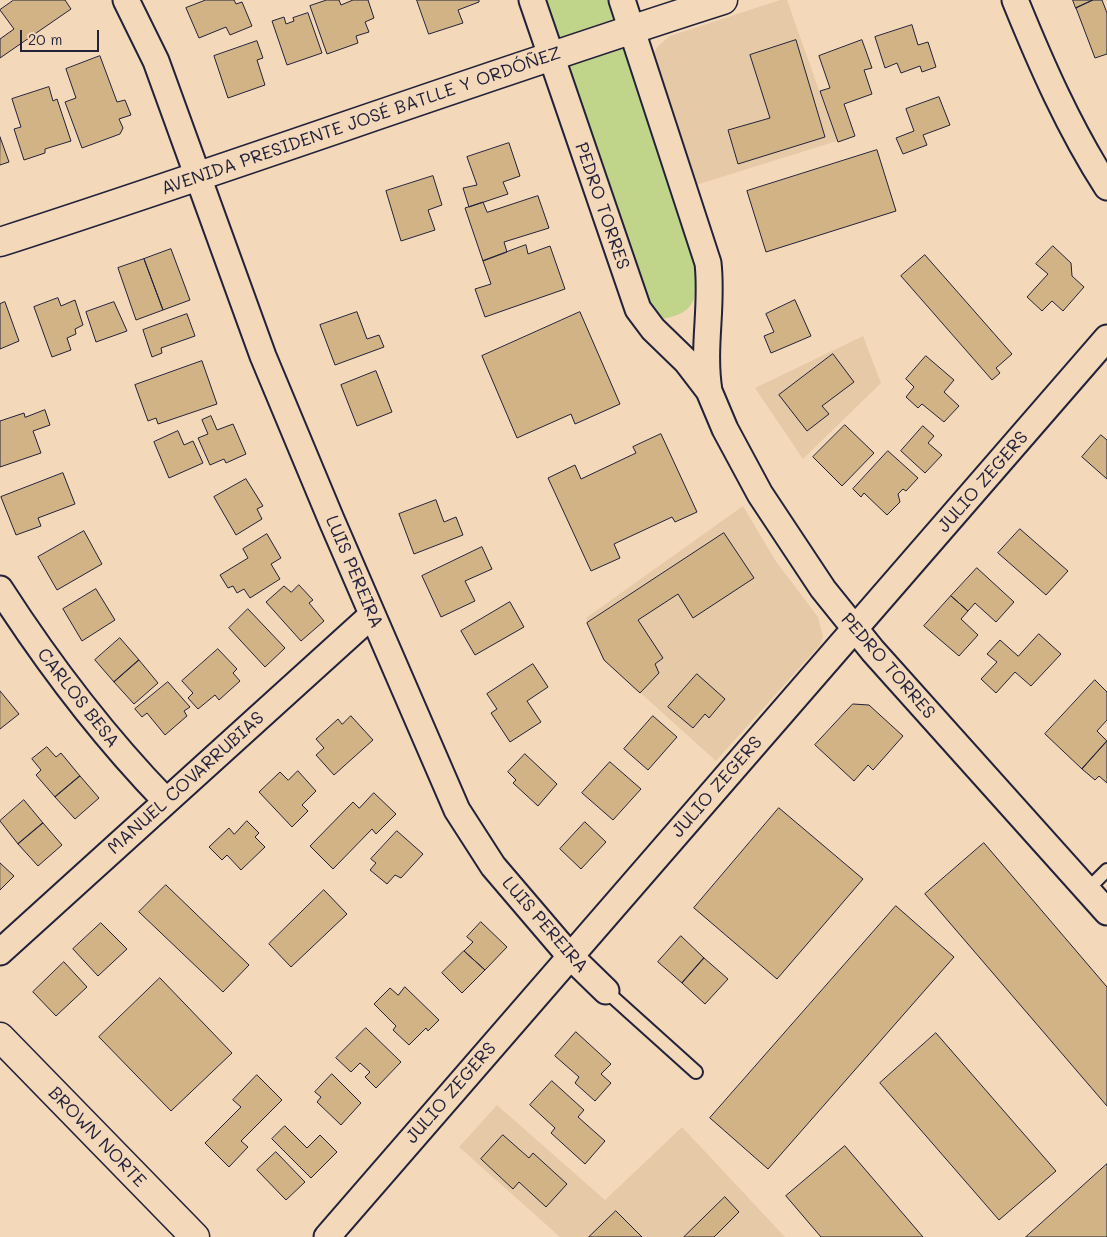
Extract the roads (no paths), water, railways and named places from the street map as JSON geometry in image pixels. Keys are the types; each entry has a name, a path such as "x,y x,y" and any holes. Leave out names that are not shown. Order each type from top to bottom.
{"main road":[{"name":"AVENIDA PRESIDENTE JOSÉ BATLLE Y ORDÓÑEZ","path":"0,242 198,178 550,55 723,0"},
{"name":"BROWN NORTE","path":"0,1037 195,1237"}],"street":[{"name":"LUIS PEREIRA","path":"126,0 156,61 263,356 372,615 457,810 493,866 569,955 606,991"},
{"name":"PEDRO TORRES","path":"532,0 638,309 653,328 686,361 709,391 725,430 760,494 793,547 855,630 1107,912"},
{"name":"PEDRO TORRES","path":"622,0 708,264 710,284 705,354 709,391"},
{"path":"1015,0 1069,123 1107,187"},
{"path":"653,328 674,335 684,333 702,324 708,316"},
{"name":"JULIO ZEGERS","path":"327,1237 569,955 855,630 1107,338"},
{"name":"CARLOS BESA","path":"0,589 59,676 120,752 166,801"},
{"name":"MANUEL COVARRUBIAS","path":"0,952 372,615"}],"lane":[{"path":"1087,890 1107,870"},
{"name":"LUIS PEREIRA","path":"606,991 696,1072"}]}
